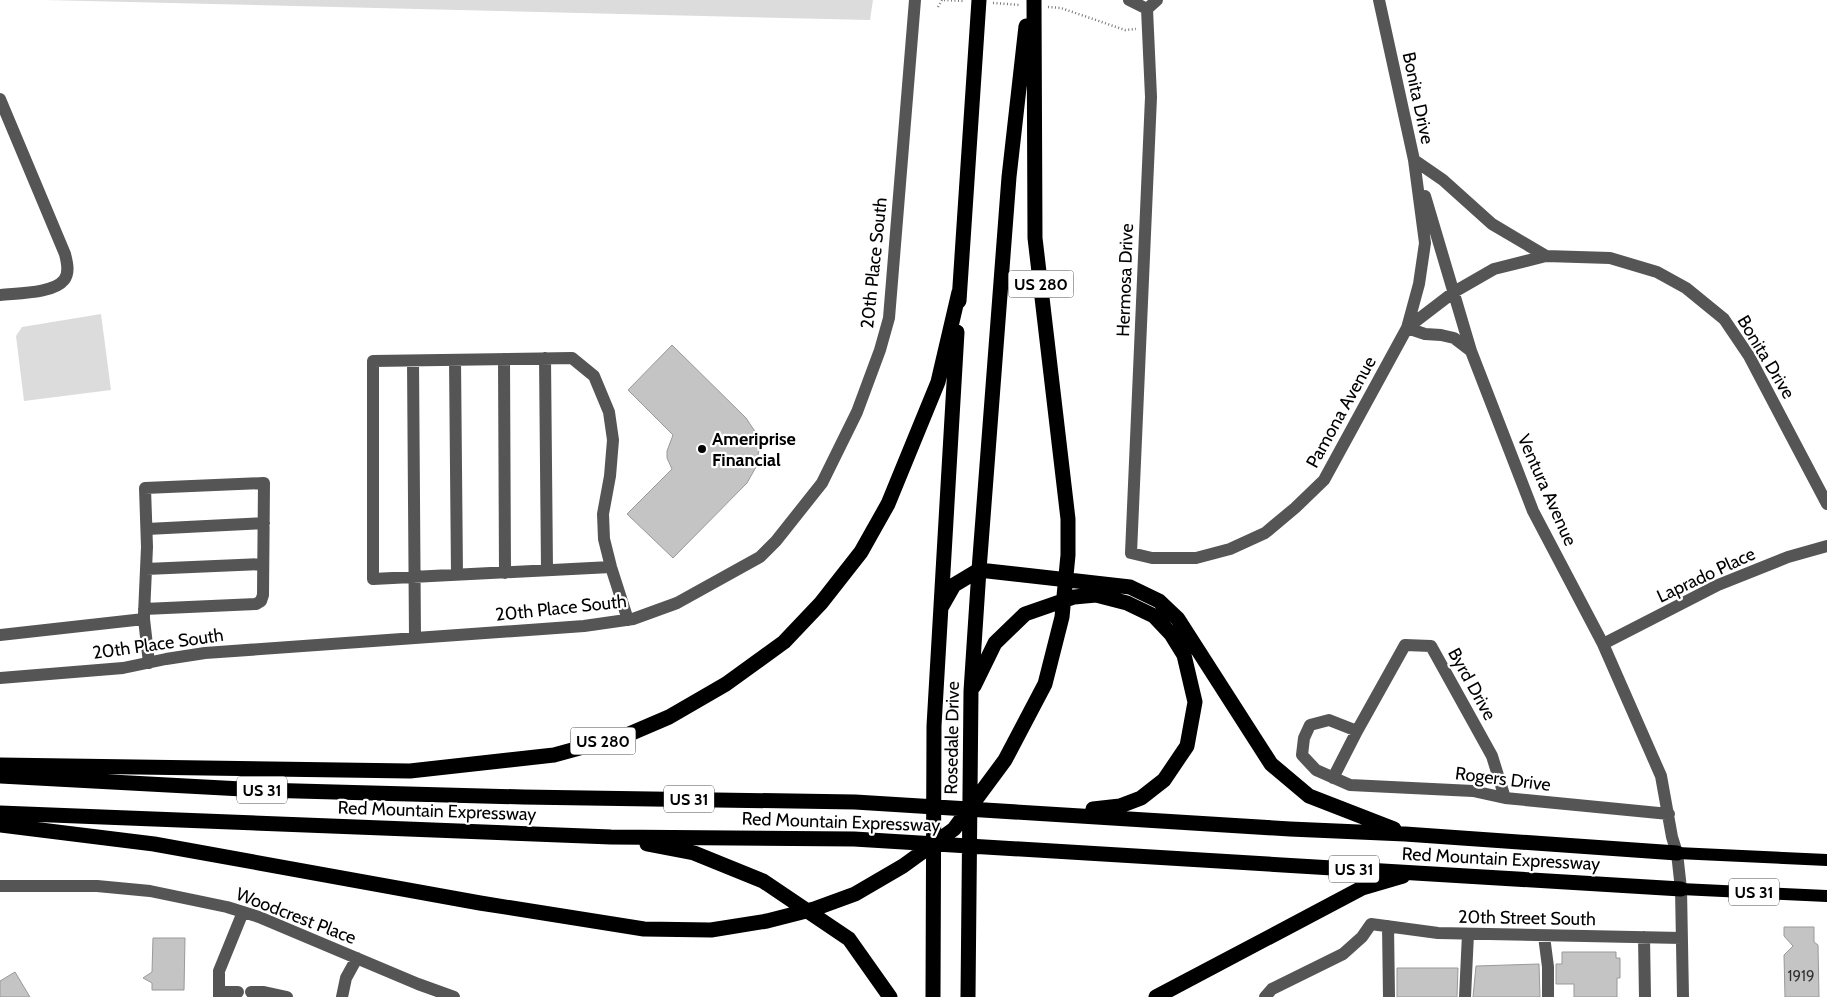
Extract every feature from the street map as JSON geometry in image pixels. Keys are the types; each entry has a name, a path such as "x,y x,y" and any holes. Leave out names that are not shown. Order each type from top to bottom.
{"highway":[{"name":"US 280","path":"0,765 410,771 554,755 627,735 669,717 726,684 784,642 821,603 861,552 888,504 938,382 959,292 976,43 982,2"},
{"name":"US 280","path":"0,825 154,844 480,903 644,929 711,930 767,921 814,909 855,894 903,866 954,828 1005,760 1045,684 1062,617 1068,555 1068,519 1035,238 1029,47 1032,3"},
{"name":"Rosedale Drive","path":"968,997 971,692 1009,177 1029,47"},
{"name":"Rosedale Drive","path":"933,997 934,726 959,292"},
{"path":"940,609 954,585 979,570 1130,587 1159,601 1178,619 1271,764 1314,798 1404,834"},
{"path":"971,692 995,643 1025,614 1074,597 1096,595 1127,603 1154,616 1171,634 1184,655 1195,702 1187,746 1164,780 1141,798 1120,806 1048,813"},
{"name":"Red Mountain Expressway","path":"0,776 261,790 523,797 855,802 1290,829 1404,834 1677,853"},
{"name":"Red Mountain Expressway","path":"0,813 612,837 854,839 1028,848 1269,865 1416,872 1681,889"},
{"path":"612,837 694,853 763,881 849,939 890,997"},
{"path":"1156,997 1362,888 1416,872"}],"main road":[{"name":"US 31","path":"1677,853 1827,860"},
{"name":"US 31","path":"1681,889 1827,896"}],"street":[{"name":"20th Place South","path":"0,678 123,668 205,653 584,626 628,620 677,603 760,557 776,542 822,483 857,412 880,350 889,318 915,0"},
{"path":"1129,0 1147,9 1157,0"},
{"name":"Bonita Drive","path":"1379,0 1414,160 1443,180 1492,224 1546,256"},
{"name":"Hermosa Drive","path":"1131,553 1151,97 1147,9"},
{"path":"0,98 65,254 68,266 64,280 48,290 0,295"},
{"name":"Ventura Avenue","path":"1414,160 1471,351 1533,511 1603,644 1661,776 1672,837 1677,853 1681,889 1683,997"},
{"name":"Pamona Avenue","path":"1131,553 1152,558 1196,558 1230,549 1265,533 1324,480 1407,328 1419,284 1425,243 1414,160"},
{"name":"Bonita Drive","path":"1454,292 1494,269 1546,256 1610,258 1657,272 1686,288 1724,319 1749,356 1827,504"},
{"name":"Pamona Avenue","path":"1407,328 1454,292"},
{"path":"1407,328 1425,334 1441,334 1454,338 1471,351"},
{"path":"545,358 547,570"},
{"path":"611,567 373,579 373,361 572,358 594,376 609,412 613,440 604,514 604,539 628,620"},
{"path":"504,359 505,572"},
{"path":"413,360 415,638"},
{"path":"455,360 457,575"},
{"path":"0,635 144,614 256,604 261,601 263,595 264,483 145,488 147,529 144,614 149,662"},
{"path":"147,529 264,522"},
{"name":"Laprado Place","path":"1603,644 1718,585 1788,557 1827,546"},
{"path":"146,569 263,564"},
{"name":"Byrd Drive","path":"1333,778 1405,645 1431,646 1492,756 1505,798"},
{"path":"1333,778 1316,770 1302,755 1304,738 1310,726 1329,720 1357,731"},
{"name":"Rogers Drive","path":"1333,778 1350,785 1473,791 1505,798 1669,814"},
{"name":"Woodcrest Place","path":"0,886 97,886 150,891 183,897 259,917 454,997"},
{"path":"243,912 219,971 219,995 264,992 287,997"},
{"name":"20th Street South","path":"1265,997 1272,989 1343,954 1362,937 1372,924 1438,933 1682,938"},
{"path":"1388,926 1389,997"},
{"path":"1465,997 1468,934"},
{"path":"1544,936 1548,967 1548,997"},
{"path":"1644,937 1645,997"},
{"path":"342,997 346,978 357,958"}],"path":[{"path":"938,6 943,0 1032,3 1061,8 1125,30 1147,28"}],"shaded area":[{"path":"45,0 873,0 870,20"},
{"path":"101,314 111,390 24,401 16,336 22,327"}],"building":[{"path":"672,345 746,418 756,433 759,450 756,467 747,483 673,558 627,514 672,469 667,458 667,451 673,435 628,390"},
{"path":"1784,927 1814,927 1814,942 1818,945 1819,997 1785,997 1784,955 1793,946 1784,936"},
{"path":"153,938 185,938 184,990 152,990 152,983 143,978 152,972"},
{"path":"1562,952 1616,952 1616,958 1620,958 1620,978 1617,978 1617,997 1574,997 1574,984 1556,984 1556,964 1562,964"},
{"path":"1539,964 1540,997 1473,997 1476,966"},
{"path":"1397,968 1458,968 1457,997 1397,997"},
{"path":"15,972 30,997 0,997 0,981"}],"place":[{"name":"Ameriprise Financial","path":"702,449"}]}
